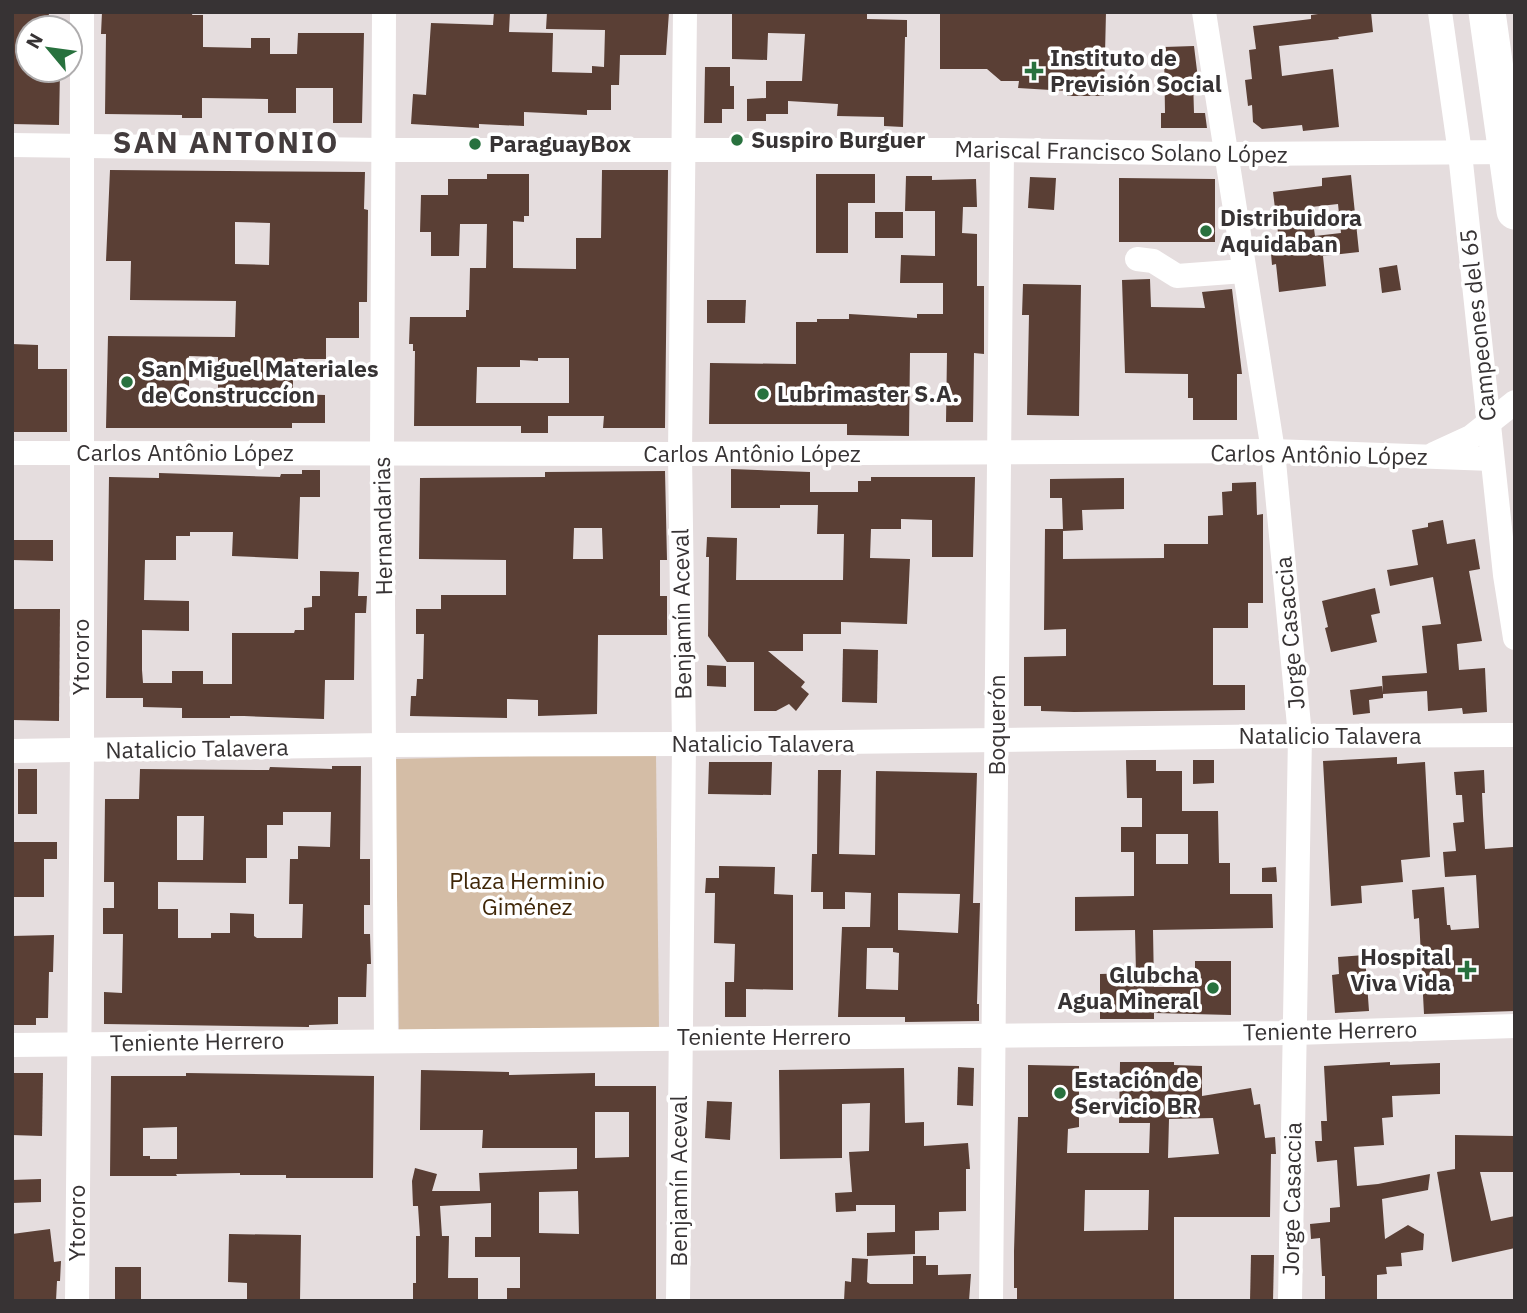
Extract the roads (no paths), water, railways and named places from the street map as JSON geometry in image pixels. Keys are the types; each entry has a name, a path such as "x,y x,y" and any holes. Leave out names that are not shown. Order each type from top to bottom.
{"highway":[{"path":"1487,12 1510,152 1515,211"}],"street":[{"name":"Ytororo","path":"77,1301 77,1044 82,751 82,12"},
{"name":"Hernandarias","path":"384,12 382,454 386,1040"},
{"name":"Benjamín Aceval","path":"678,1301 684,744 680,454 685,12"},
{"name":"Jorge Casaccia","path":"1204,12 1273,451 1300,736 1290,1301"},
{"name":"Campeones del 65","path":"1440,12 1460,153 1498,513 1510,578 1515,638"},
{"name":"Mariscal Francisco Solano López","path":"12,145 383,149 1002,150 1225,154 1510,152"},
{"name":"Boquerón","path":"990,1301 1002,150"},
{"path":"1138,259 1153,261 1177,276 1244,271"},
{"path":"1437,457 1462,442 1515,402"},
{"name":"Carlos Antônio López","path":"12,453 1273,451 1492,459"},
{"path":"1437,457 1469,470 1483,485 1498,513"},
{"name":"Natalicio Talavera","path":"12,751 1515,735"},
{"name":"Teniente Herrero","path":"12,1045 1294,1033 1515,1026"}],"place":[{"name":"Instituto de Previsión Social","path":"1034,71"},
{"name":"Suspiro Burguer","path":"737,140"},
{"name":"ParaguayBox","path":"475,144"},
{"name":"Distribuidora Aquidaban","path":"1206,231"},
{"name":"San Miguel Materiales de Construccíon","path":"127,382"},
{"name":"Lubrimaster S.A.","path":"763,394"},
{"name":"Hospital Viva Vida","path":"1467,970"},
{"name":"Glubcha Agua Mineral","path":"1213,988"},
{"name":"Estación de Servicio BR","path":"1060,1093"}],"district":[{"name":"SAN ANTONIO","path":"226,143"}],"park label":[{"name":"Plaza Herminio Giménez","path":"527,894"}]}
